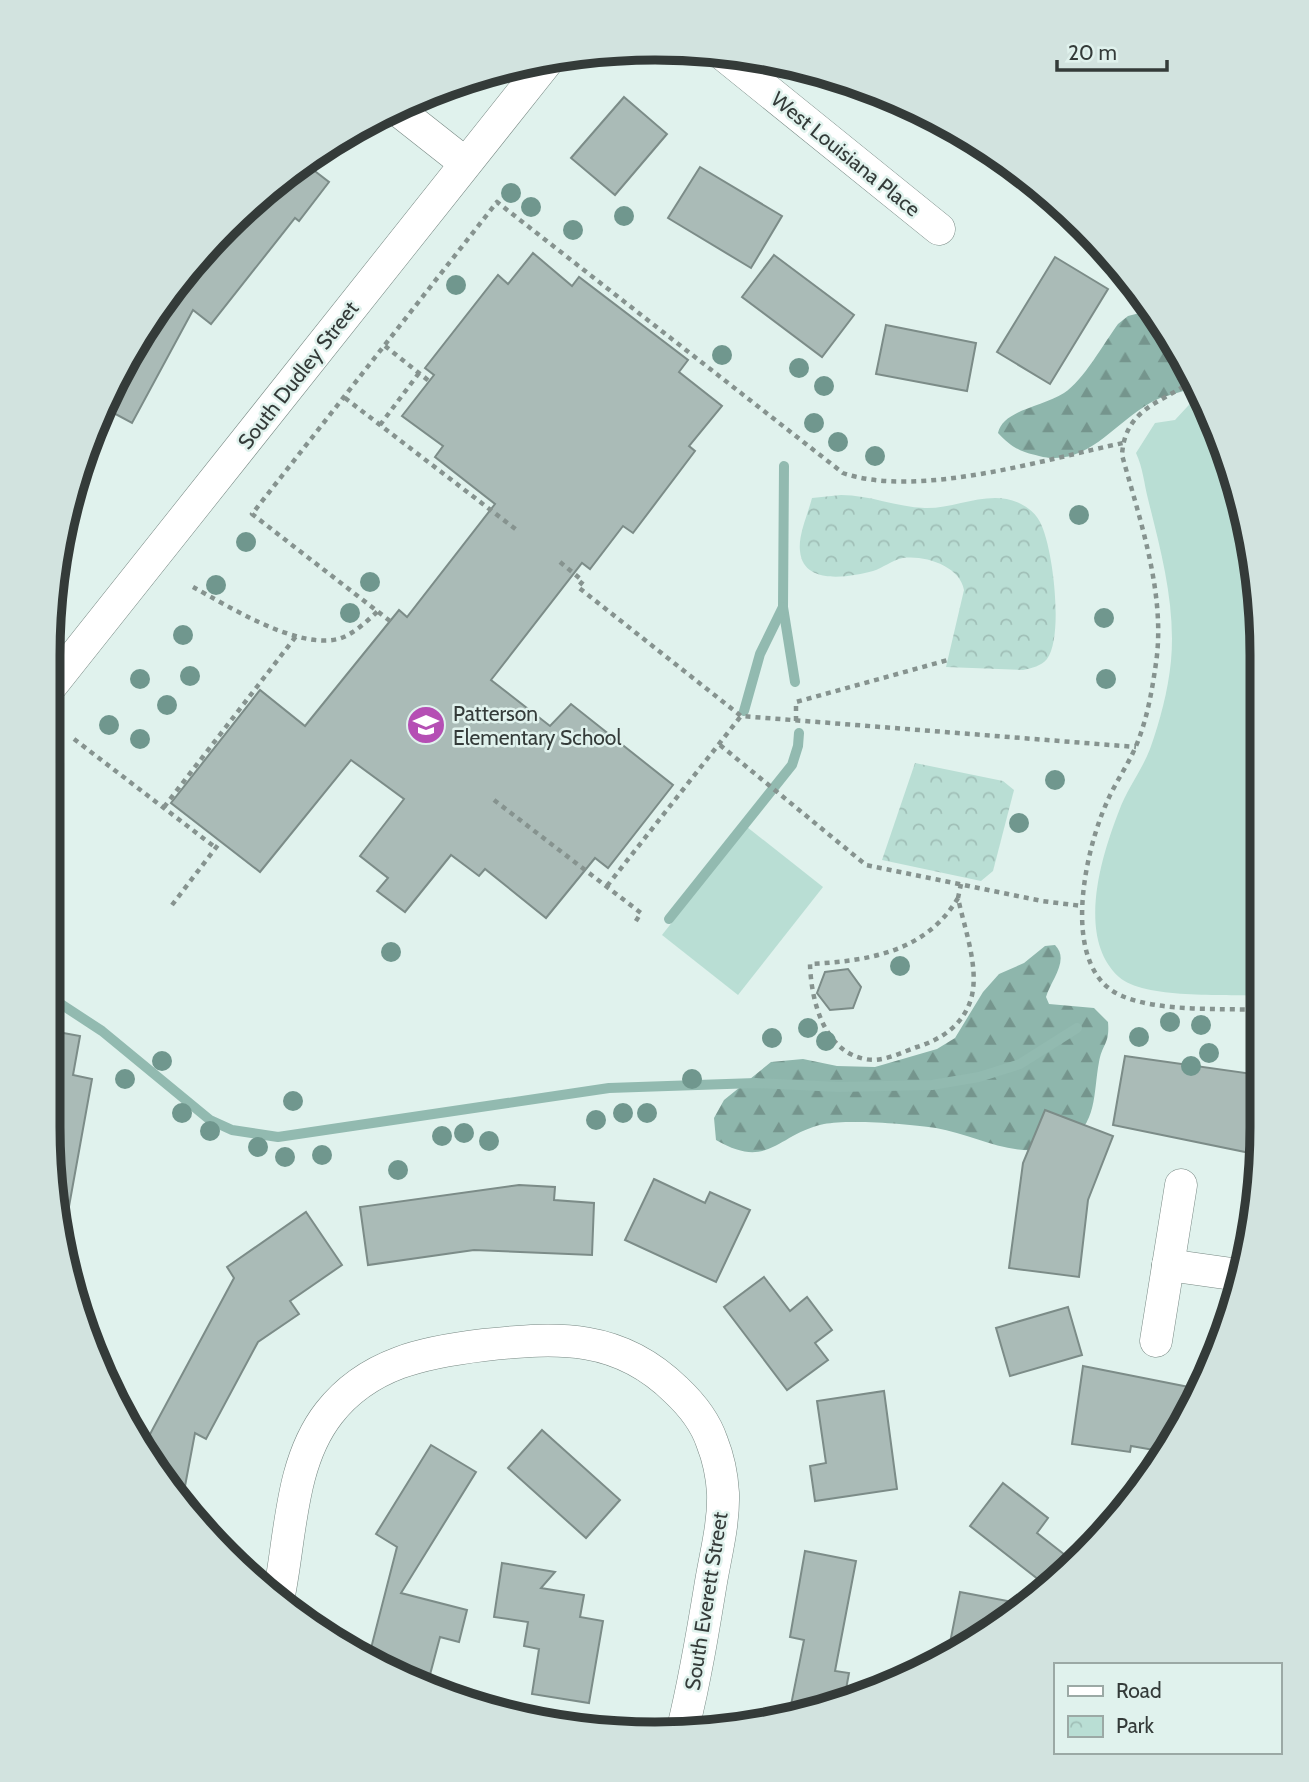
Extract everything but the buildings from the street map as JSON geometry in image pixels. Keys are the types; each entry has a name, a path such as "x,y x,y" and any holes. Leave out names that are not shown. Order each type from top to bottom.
{"street":[{"name":"West Louisiana Place","path":"737,66 939,229"},
{"name":"South Dudley Street","path":"60,675 540,71"},
{"path":"404,115 465,163"},
{"path":"1156,1341 1181,1185"},
{"path":"1168,1265 1231,1274"},
{"name":"South Everett Street","path":"280,1590 304,1460 318,1430 341,1399 365,1380 413,1356 534,1340 577,1340 598,1345 648,1365 689,1402 712,1441 723,1493 720,1527 694,1686 685,1721"}],"path":[{"path":"390,621 252,514 497,202 843,473 881,481 924,480 981,472 1123,443"},
{"path":"385,346 429,381"},
{"path":"380,425 419,373"},
{"path":"1185,385 1135,416 1123,443 1122,455 1150,566 1157,639 1154,679 1136,747 1106,803 1096,833 1082,906 1082,933 1088,958 1102,980 1119,995 1161,1004 1250,1009"},
{"path":"345,398 518,531"},
{"path":"560,562 583,580 579,587 741,716 1136,747"},
{"path":"193,587 267,625 297,635 326,640 340,638 378,611"},
{"path":"164,807 297,635"},
{"path":"796,720 796,702 947,660"},
{"path":"607,886 741,716"},
{"path":"74,739 216,848"},
{"path":"720,745 866,865 1042,901 1082,906"},
{"path":"494,800 641,913 634,924"},
{"path":"172,905 221,841"},
{"path":"958,898 941,922 912,943 883,955 855,962 810,964 811,990 822,1021 834,1040 847,1052 866,1060 886,1058 948,1033 964,1015 973,983 958,898 961,884"}],"green space":[{"path":"1141,313 1187,389 1150,403 1098,442 1071,456 1056,458 1026,453 998,433 1007,419 1055,398 1071,387 1086,371 1118,324 1128,316"},
{"path":"1192,401 1218,463 1238,538 1244,577 1250,654 1250,996 1165,992 1131,984 1119,977 1106,961 1098,941 1095,919 1096,897 1105,851 1122,803 1150,749 1168,683 1172,640 1169,599 1142,470 1136,453 1155,423 1175,420"},
{"path":"841,495 925,508 998,498 1010,500 1029,509 1038,519 1045,534 1055,591 1055,632 1047,659 1039,665 1023,670 946,667 964,590 956,574 931,560 903,558 873,571 841,577 809,570 803,562 800,545 812,498"},
{"path":"915,763 1003,781 1014,790 993,871 981,881 882,860"},
{"path":"747,827 823,887 738,995 662,935"},
{"path":"1055,945 1061,957 1046,997 1049,1004 1094,1008 1108,1022 1107,1040 1100,1056 1089,1117 1084,1127 1066,1142 1050,1148 1017,1149 936,1128 864,1122 824,1124 761,1151 734,1149 716,1140 714,1118 724,1100 771,1062 803,1059 837,1066 875,1067 937,1049 955,1038 983,992 999,974 1024,963 1045,946"}],"waterway":[{"path":"784,466 783,607 795,682"},
{"path":"744,711 760,654 783,607"},
{"path":"669,919 792,765 799,733"},
{"path":"60,1004 102,1031 210,1120 232,1130 278,1137 609,1088 756,1083 839,1087 932,1085 979,1077 1020,1064 1077,1028"}],"place":[{"name":"Patterson Elementary School","path":"426,725"}]}
